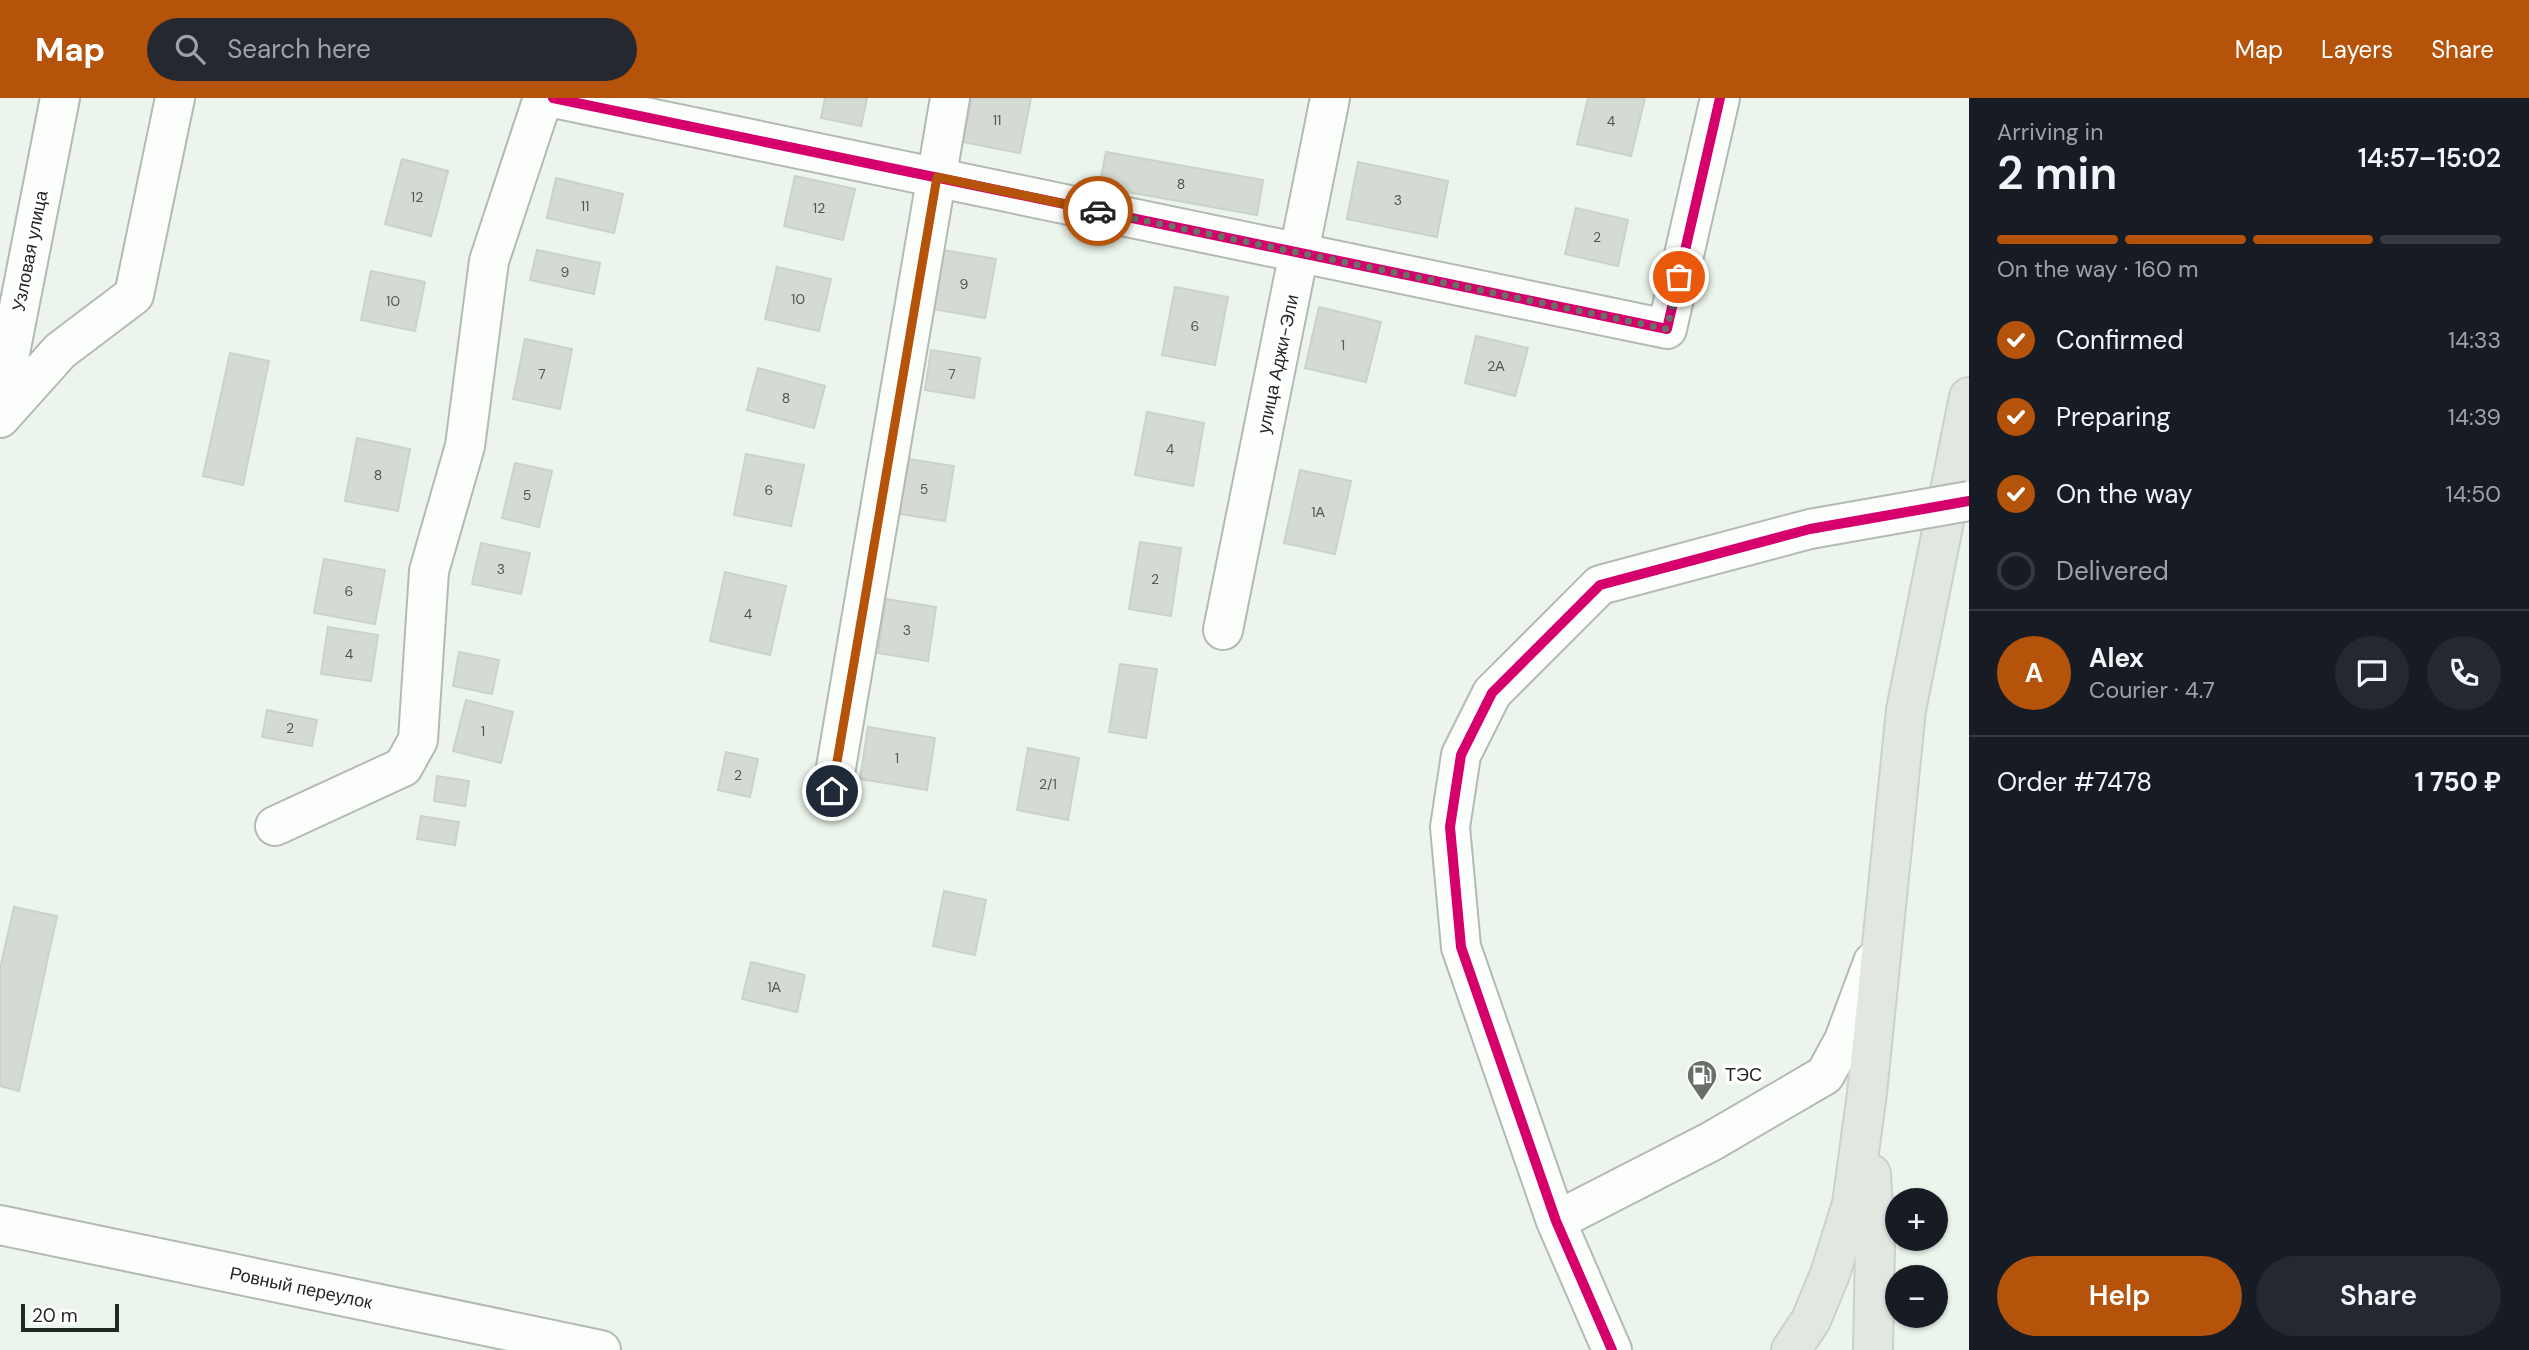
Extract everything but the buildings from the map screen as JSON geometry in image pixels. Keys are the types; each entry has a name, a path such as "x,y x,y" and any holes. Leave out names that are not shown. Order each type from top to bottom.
{"main road":[{"path":"1791,1350 1811,1320 1830,1274 1852,1204 1867,1093 1906,710 1969,397"},
{"path":"1867,1093 1874,1246 1873,1350"}],"street":[{"name":"Узловая улица","path":"0,404 60,98"},
{"path":"0,418 60,351 134,295 175,98"},
{"path":"275,825 403,767 418,740 429,571 466,446 489,261 544,98"},
{"path":"553,98 1667,329 1720,98"},
{"path":"832,791 950,98"},
{"name":"улица Аджи-Эли","path":"1223,630 1330,98"},
{"path":"1612,1350 1556,1221 1461,947 1450,827 1461,755 1492,693 1600,585 1810,529 1969,501"},
{"path":"1556,1221 1712,1141 1825,1075 1858,1007 1884,929"},
{"name":"Ровный переулок","path":"0,1225 601,1350"}],"cycle path":[{"path":"553,98 1667,329 1720,98"},
{"path":"1612,1350 1556,1221 1461,947 1450,827 1461,755 1492,693 1600,585 1810,529 1969,501"}],"way so far":[{"path":"1098,211 1667,329 1679,277"}],"place":[{"name":"ТЭС","path":"1702,1102"}],"route":[{"path":"832,791 937,177 1098,211"}]}
